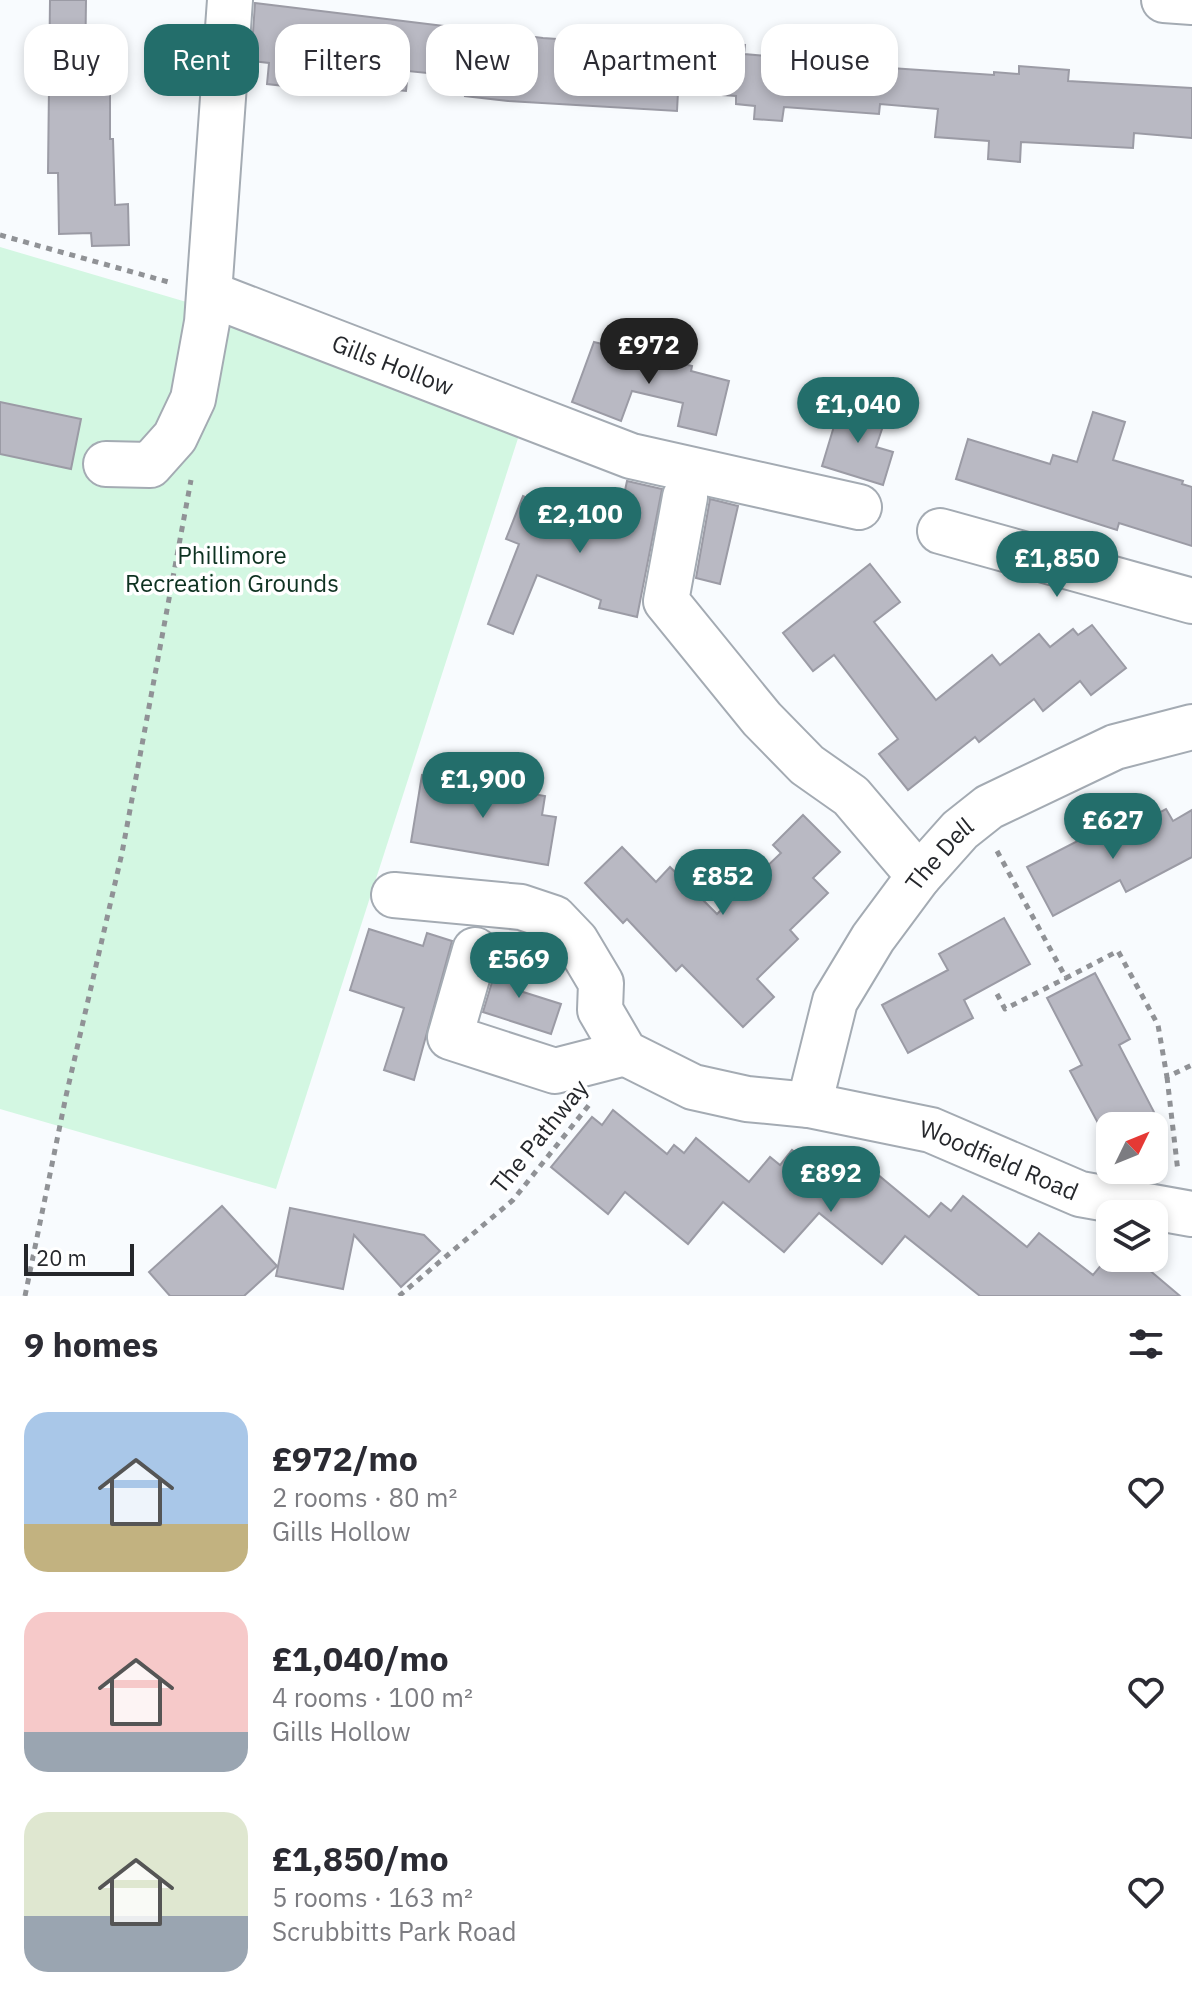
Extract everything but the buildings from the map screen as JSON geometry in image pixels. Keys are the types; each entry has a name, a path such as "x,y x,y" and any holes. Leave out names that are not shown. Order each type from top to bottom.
{"street":[{"path":"106,464 150,465 175,437 193,399 210,294 230,0"},
{"path":"1164,0 1192,2"},
{"name":"Gills Hollow","path":"210,294 631,456 859,507"},
{"path":"685,497 666,601 762,719 807,765 851,796 919,876"},
{"path":"940,531 1192,601"},
{"name":"The Dell","path":"809,1105 835,1001 873,938 919,876 960,830 989,807 1115,747 1192,727"},
{"path":"394,895 521,907 554,918 576,941 601,983 600,1010 625,1053 555,1071 450,1037 475,950"},
{"name":"Woodfield Road","path":"625,1053 693,1087 747,1099 809,1105 931,1130 1080,1194 1188,1213"}],"path":[{"path":"0,235 210,294"},
{"path":"25,1296 66,1096 122,853 192,478"},
{"path":"978,815 1066,978"},
{"path":"997,994 1005,1009 1118,951 1158,1025 1188,1213"},
{"name":"The Pathway","path":"399,1296 513,1200 605,1084 625,1053"},
{"path":"1167,1077 1192,1065"}],"green space":[{"name":"Phillimore Recreation Grounds","path":"0,247 200,306 521,429 276,1189 0,1109"}]}
